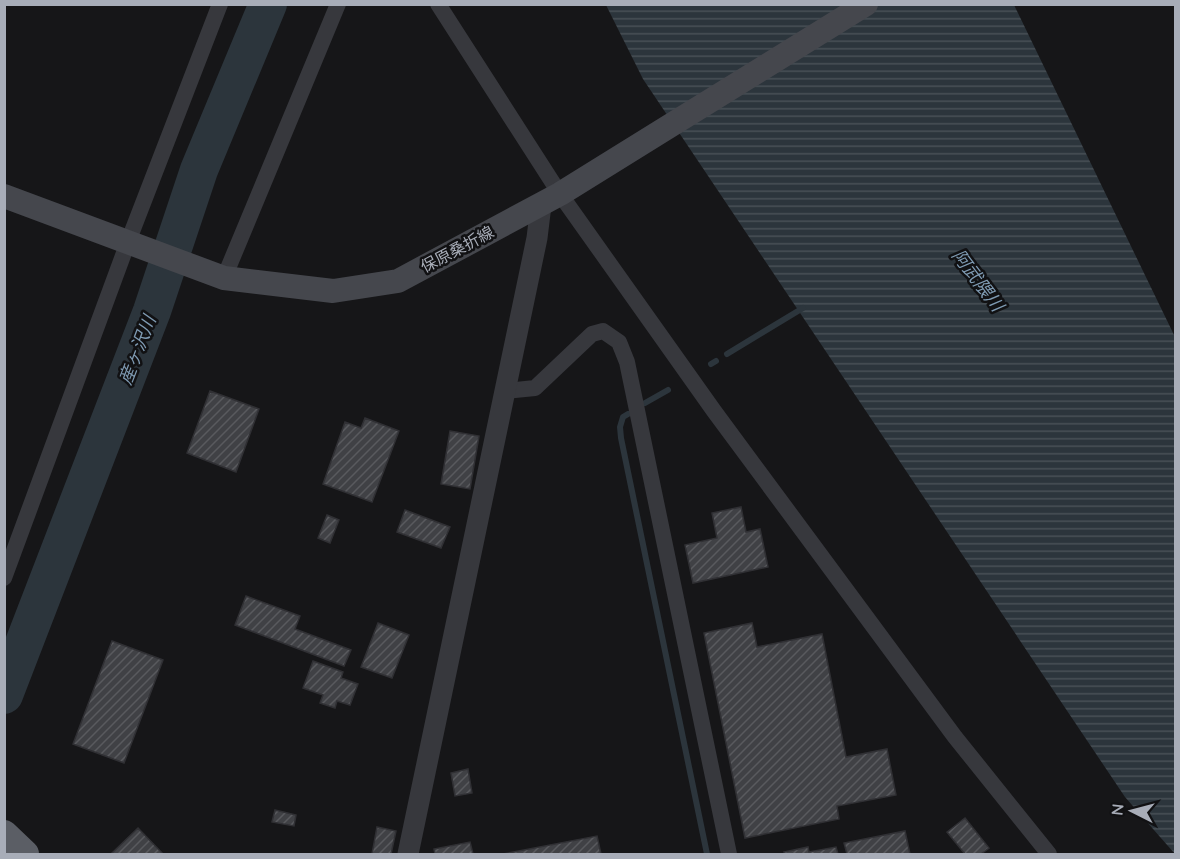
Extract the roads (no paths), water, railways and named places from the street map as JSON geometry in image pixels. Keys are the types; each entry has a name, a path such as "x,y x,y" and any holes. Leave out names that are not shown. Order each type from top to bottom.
{"highway":[{"path":"4,834 25,855"}],"main road":[{"name":"保原桑折線","path":"4,196 224,278 333,291 398,281 557,196 866,4"}],"street":[{"path":"4,578 133,243 220,4"},
{"path":"224,278 338,4"},
{"path":"438,4 557,196 955,737 1049,855"},
{"path":"408,855 537,238 557,196"},
{"path":"505,391 535,388 592,334 603,331 619,342 627,362 729,855"}],"water":[{"name":"阿武隈川","path":"606,5 1014,5 1175,337 1175,854 1125,797 643,79"}],"waterway":[{"name":"産ヶ沢川","path":"4,695 152,311 199,170 268,4"},
{"path":"727,354 803,308"},
{"path":"711,364 716,361"},
{"path":"645,403 668,390"},
{"path":"628,414 623,417 620,427 621,438 707,854"}]}
